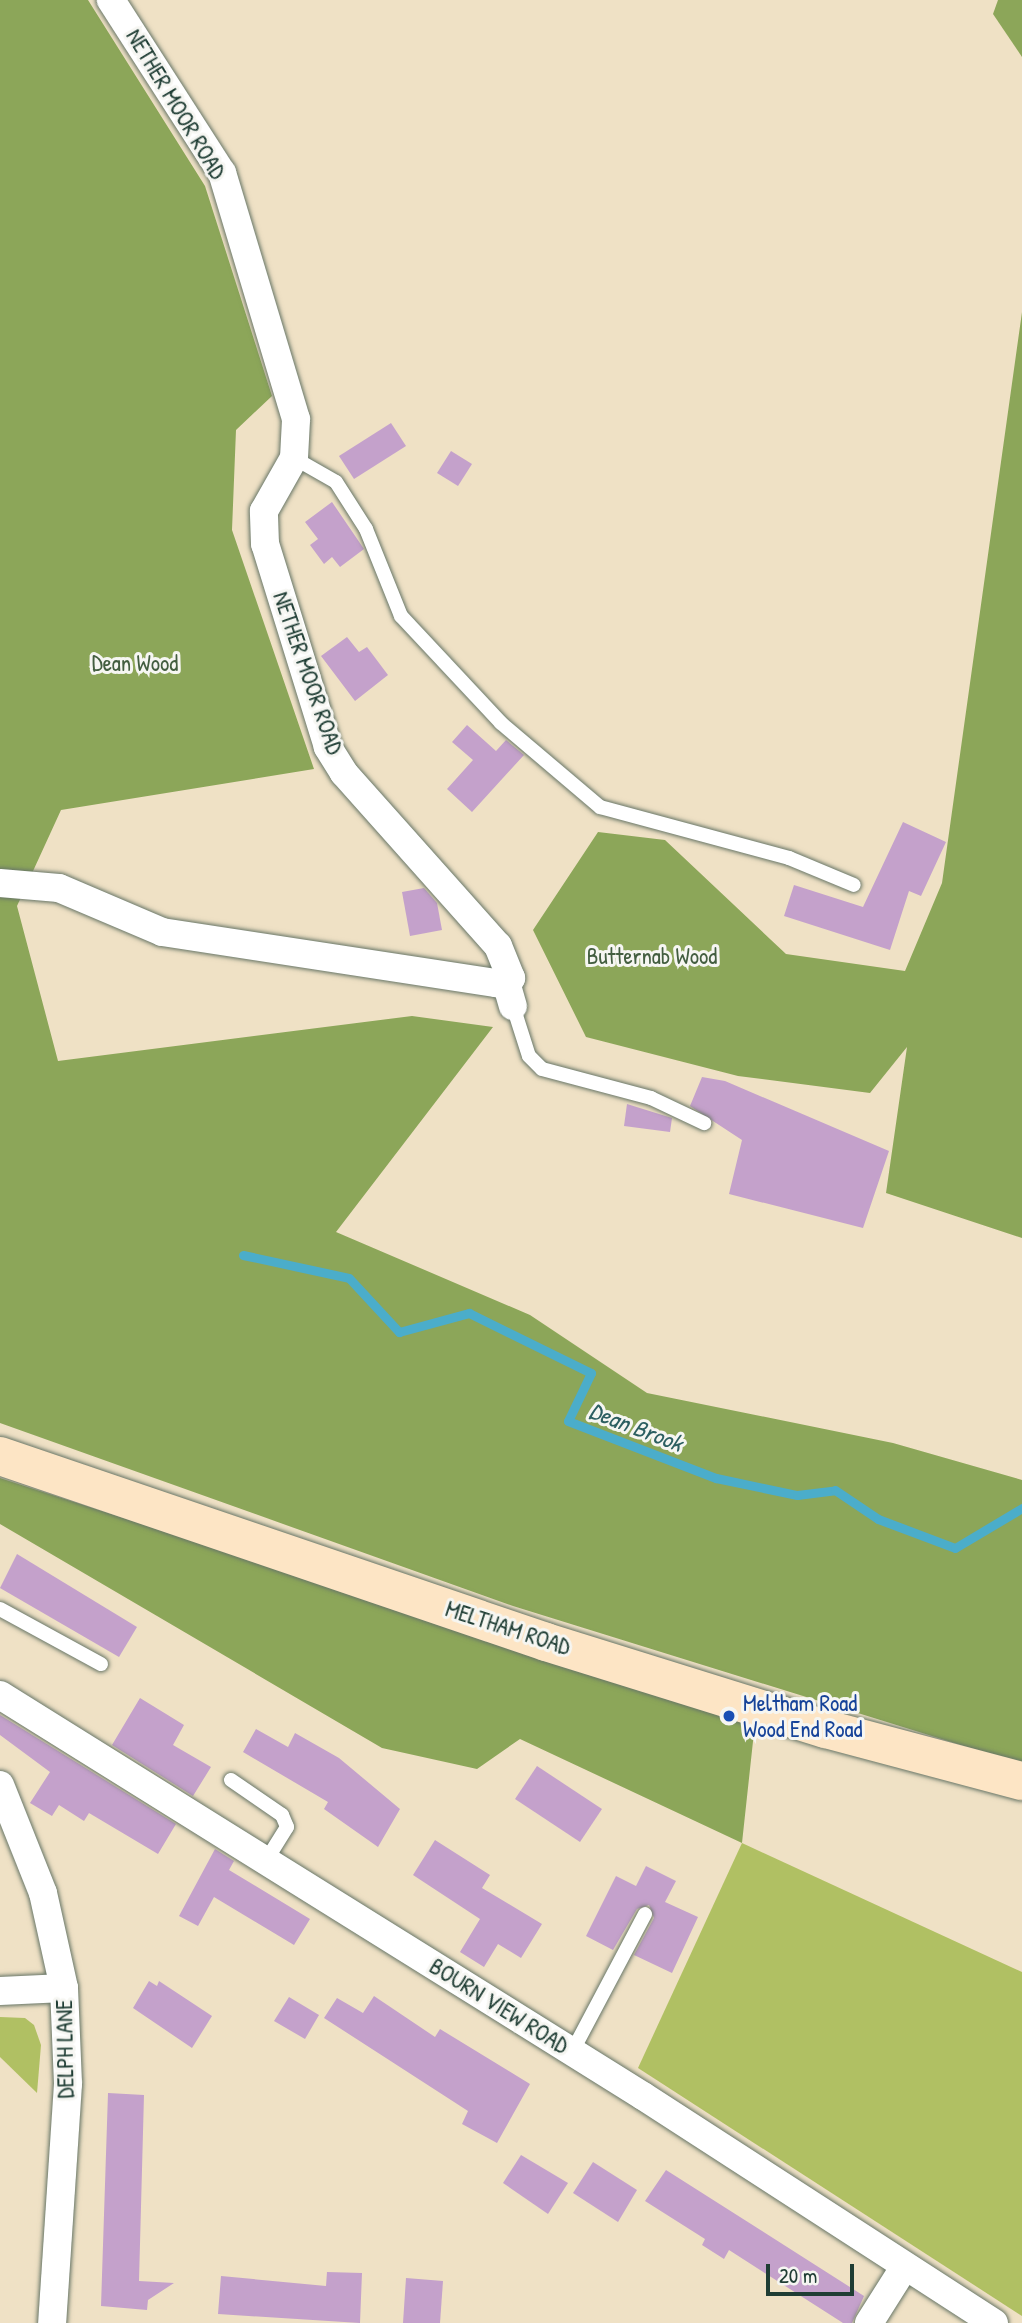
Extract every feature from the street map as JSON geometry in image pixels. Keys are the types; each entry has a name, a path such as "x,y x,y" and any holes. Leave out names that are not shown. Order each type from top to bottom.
{"main road":[{"name":"MELTHAM ROAD","path":"0,1456 546,1642 826,1729 1022,1781"}],"street":[{"name":"NETHER MOOR ROAD","path":"111,0 222,173 296,419 294,458 264,511 265,544 328,747 344,773 498,946 512,971 510,994"},
{"path":"0,883 60,888 162,932 510,994"},
{"name":"BOURN VIEW ROAD","path":"0,1695 572,2052 994,2323"},
{"name":"DELPH LANE","path":"0,1785 43,1893 64,1988 68,2084 52,2323"},
{"path":"0,1991 64,1988"},
{"path":"869,2323 905,2266"}],"lane":[{"path":"294,458 336,482 366,529 401,616 501,723 600,807 789,858 854,885"},
{"path":"510,994 529,1056 542,1069 651,1098 704,1123"},
{"path":"0,1609 102,1664"},
{"path":"231,1780 282,1815 287,1827 266,1861"},
{"path":"572,2052 645,1914"}],"green space":[{"name":"Dean Wood","path":"0,0 88,0 205,186 272,396 236,430 232,530 314,769 61,810 17,906 58,1061 412,1016 493,1027 336,1232 530,1315 647,1393 893,1443 1022,1480 1022,1764 513,1606 0,1423"},
{"path":"998,0 1022,0 1022,57 993,14"},
{"name":"Butternab Wood","path":"1022,312 1022,1238 886,1193 907,1047 870,1093 738,1076 586,1037 533,930 598,832 665,840 786,954 905,971 942,883"},
{"path":"0,1478 755,1723 742,1843 520,1739 477,1769 382,1748 0,1524"},
{"path":"742,1843 1022,1972 1022,2316 638,2068"},
{"path":"0,2017 25,2018 34,2025 41,2045 37,2093 0,2057"}],"building":[{"path":"391,423 406,446 354,479 339,456"},
{"path":"451,451 472,464 458,486 437,473"},
{"path":"332,502 364,549 340,567 332,557 324,564 310,545 318,539 305,522"},
{"path":"347,637 359,652 367,647 388,675 355,701 321,656"},
{"path":"467,725 496,751 506,740 524,755 472,812 447,789 473,760 452,742"},
{"path":"903,822 946,842 921,896 909,891 890,950 784,916 794,885 863,907"},
{"path":"424,888 437,903 442,930 410,936 402,892"},
{"path":"702,1077 725,1081 889,1151 863,1228 729,1194 742,1140 690,1106"},
{"path":"627,1104 672,1118 670,1132 624,1126"},
{"path":"17,1554 137,1627 119,1657 0,1588"},
{"path":"140,1698 184,1725 173,1745 211,1767 193,1796 112,1745"},
{"path":"0,1715 176,1824 158,1854 89,1813 84,1821 59,1805 52,1816 30,1803 50,1772 0,1735"},
{"path":"256,1729 288,1747 295,1733 339,1758 400,1809 378,1847 324,1809 328,1802 243,1752"},
{"path":"537,1766 602,1809 580,1842 515,1799"},
{"path":"435,1840 490,1875 482,1888 542,1924 521,1958 498,1944 484,1967 460,1952 480,1919 413,1875"},
{"path":"215,1849 234,1861 229,1870 310,1919 294,1945 214,1897 198,1926 179,1916"},
{"path":"646,1866 676,1881 665,1902 698,1917 672,1973 634,1955 654,1918 649,1905 637,1909 613,1950 586,1936 616,1876 636,1886"},
{"path":"149,1981 157,1986 159,1981 212,2016 192,2048 133,2008"},
{"path":"374,1996 435,2037 440,2029 530,2084 497,2143 462,2124 468,2111 324,2018 337,1998 363,2013"},
{"path":"289,1997 319,2015 305,2039 274,2021"},
{"path":"108,2093 144,2095 139,2281 174,2283 148,2300 147,2310 101,2306"},
{"path":"521,2155 568,2183 548,2214 503,2183"},
{"path":"593,2162 637,2190 618,2222 573,2193"},
{"path":"666,2170 864,2296 852,2323 843,2323 729,2250 724,2259 702,2245 705,2239 645,2201"},
{"path":"327,2272 362,2273 360,2323 218,2314 221,2276 326,2286"},
{"path":"406,2278 443,2281 440,2323 403,2323"}],"waterway":[{"name":"Dean Brook","path":"243,1255 349,1278 399,1332 469,1313 591,1373 568,1421 716,1478 797,1495 835,1490 878,1519 955,1548 1022,1508"}],"place":[{"name":"Meltham Road Wood End Road","path":"729,1716"}]}
